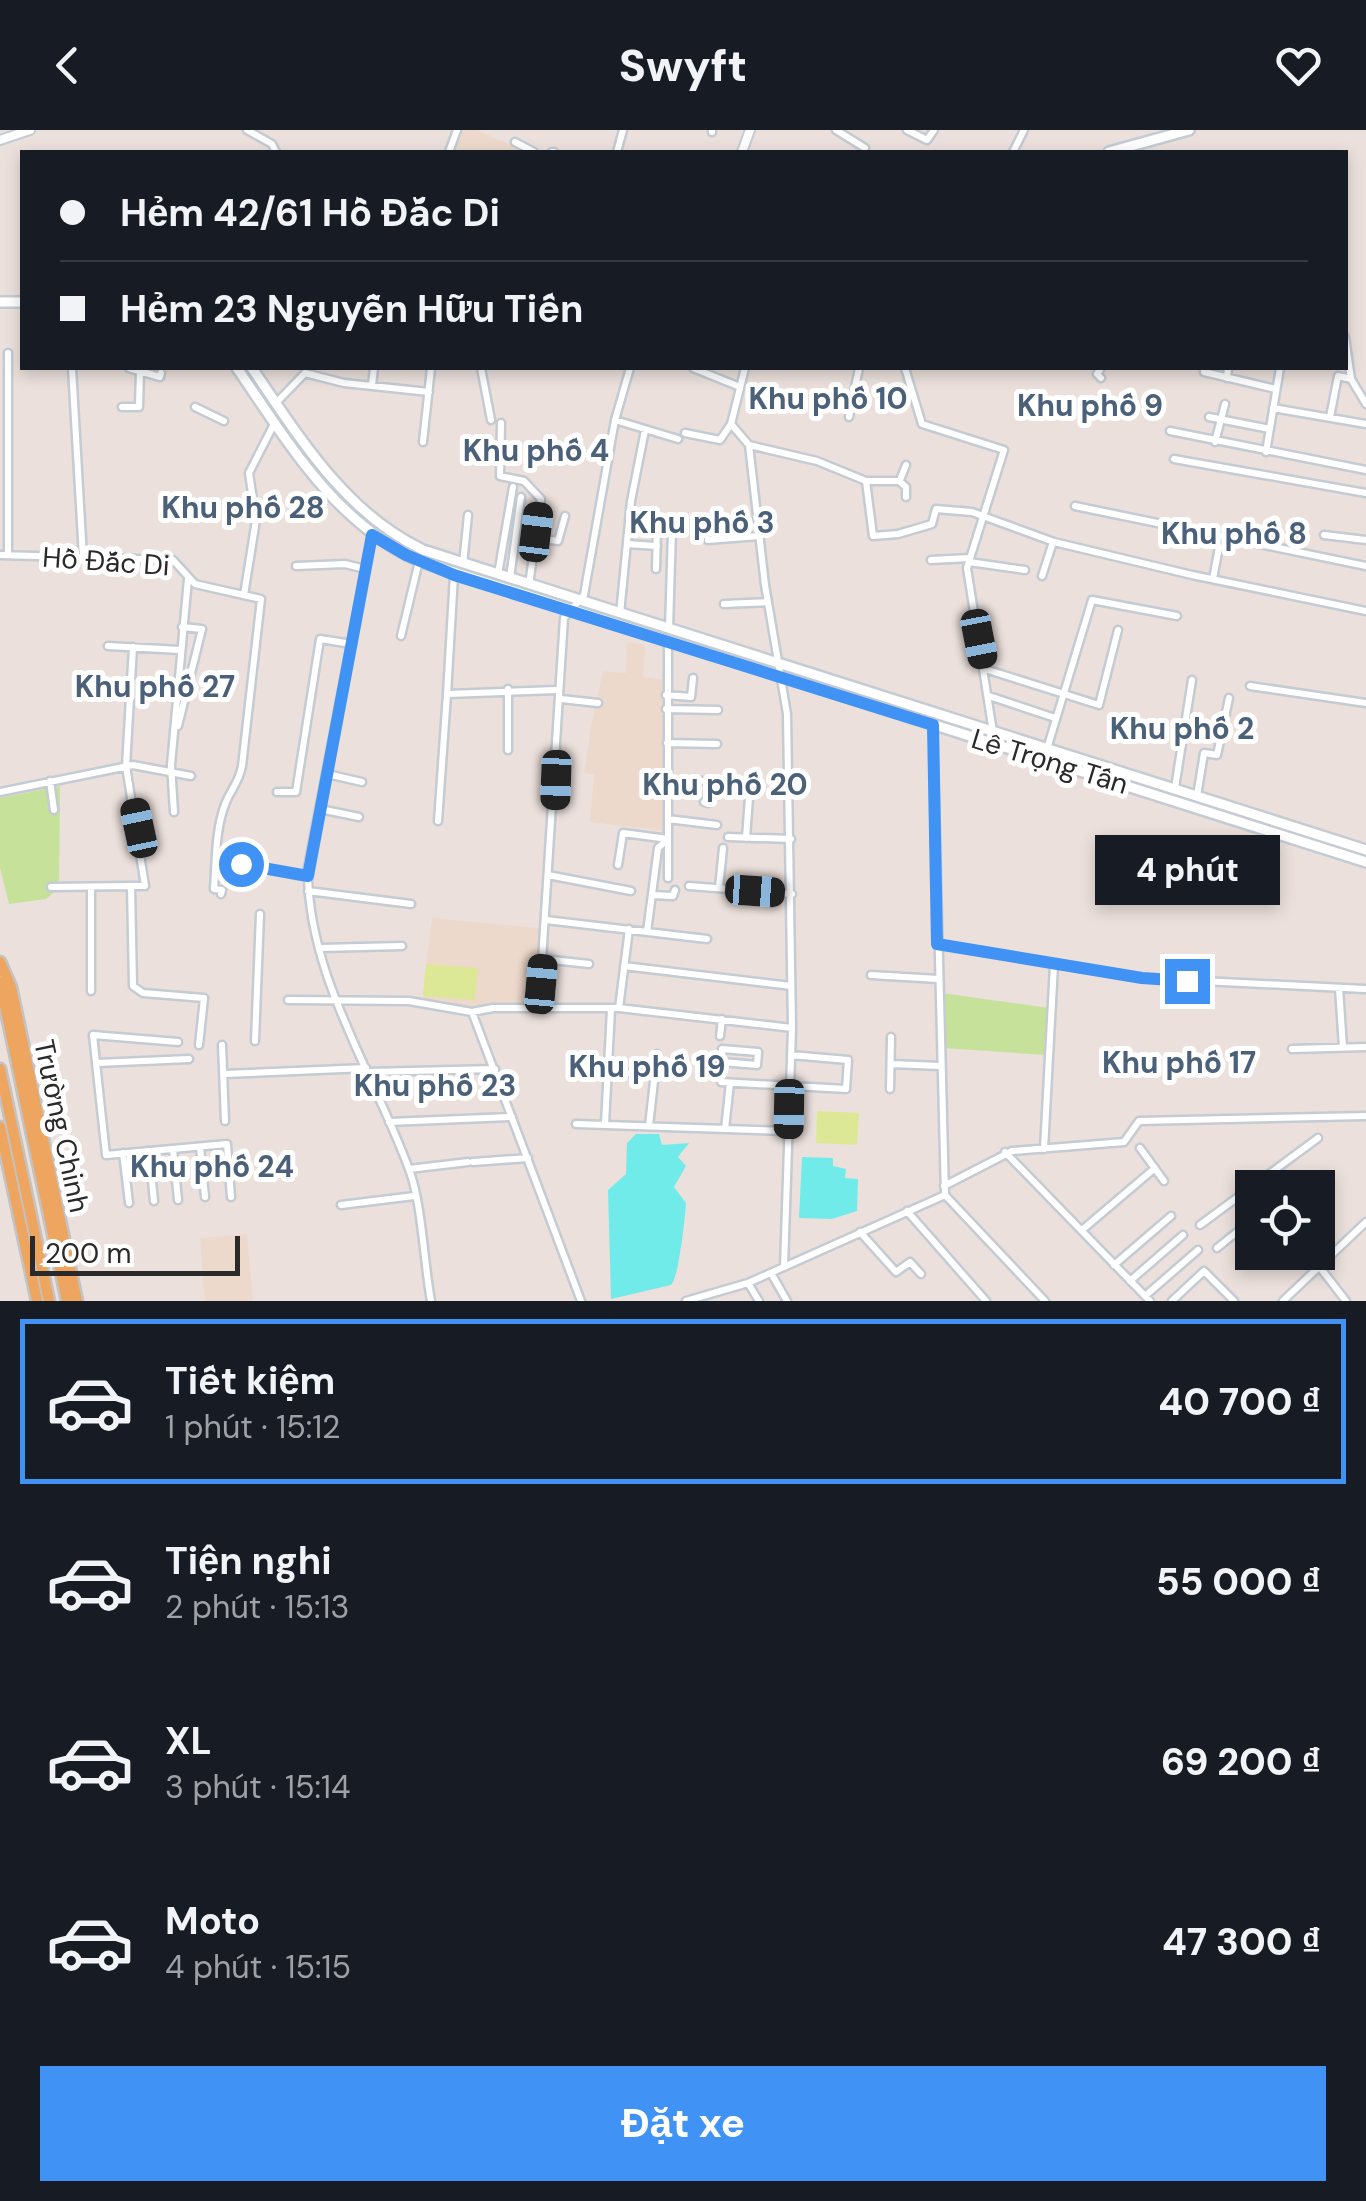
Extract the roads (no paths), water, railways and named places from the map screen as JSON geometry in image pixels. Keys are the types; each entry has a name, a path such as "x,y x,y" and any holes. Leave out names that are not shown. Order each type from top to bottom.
{"main road":[{"path":"1116,150 1190,130"},
{"name":"Lê Trọng Tấn","path":"239,370 323,489 372,535 419,561 1366,862"},
{"name":"Lê Trọng Tấn","path":"253,370 328,475 363,512 408,543 578,602 1366,850"},
{"name":"Trường Chinh","path":"0,962 10,987 77,1301"},
{"name":"Trường Chinh","path":"0,982 68,1301"},
{"name":"Trường Chinh","path":"0,1075 49,1301"},
{"path":"0,1126 37,1301"}],"street":[{"path":"0,140 30,130"},
{"path":"247,130 272,144 275,150"},
{"path":"836,130 865,148"},
{"path":"907,130 928,140 934,130"},
{"path":"1149,141 1156,130"},
{"path":"515,142 530,150"},
{"path":"4,555 8,353"},
{"path":"1348,358 1351,379 1366,404"},
{"path":"72,370 83,557"},
{"path":"122,407 139,407 140,370 161,374"},
{"path":"372,386 374,370"},
{"path":"423,442 430,370"},
{"path":"481,370 491,420"},
{"path":"539,1008 562,700 556,690 564,618 584,595 615,420 629,370"},
{"path":"698,370 740,387"},
{"path":"685,433 720,440 731,424 744,370"},
{"path":"849,417 858,370"},
{"path":"906,370 922,424 1004,450 969,560 993,732"},
{"path":"1100,370 1097,374 1101,378"},
{"path":"1204,370 1276,389"},
{"path":"1227,378 1228,370"},
{"path":"1266,452 1280,370"},
{"path":"276,403 305,373 428,392"},
{"path":"1330,418 1338,376 1351,379"},
{"path":"1215,442 1225,404"},
{"path":"195,407 224,421"},
{"path":"1273,408 1366,424"},
{"path":"1208,417 1270,429"},
{"path":"615,420 678,439"},
{"path":"244,595 256,516 249,472 275,422"},
{"path":"501,423 500,476 524,482 538,492 529,586"},
{"path":"731,424 749,446 767,602 787,714 792,1028 784,1267"},
{"path":"620,614 644,430"},
{"path":"1170,431 1366,470"},
{"path":"749,446 817,460 866,481 899,481 905,478 906,464"},
{"path":"1174,458 1244,475 1366,494"},
{"path":"866,481 873,536 932,524 936,509 984,516 1053,542 1366,611"},
{"path":"899,481 906,487 906,497"},
{"path":"498,576 513,487"},
{"path":"510,579 521,497"},
{"path":"1075,506 1366,566"},
{"path":"463,565 468,515"},
{"path":"536,538 558,541 565,516"},
{"path":"656,569 657,526"},
{"path":"669,630 672,531"},
{"path":"372,535 308,891 320,948 338,999 409,1169 431,1301"},
{"path":"1324,535 1366,540"},
{"path":"708,540 759,536"},
{"path":"1042,576 1053,542"},
{"path":"627,544 657,546"},
{"path":"1213,579 1219,547"},
{"name":"Hồ Đắc Di","path":"4,555 170,560 181,564 188,578 198,586 261,600 242,766 238,786 224,810 216,860"},
{"path":"931,560 969,560 1025,570"},
{"path":"402,636 419,561"},
{"path":"296,566 345,564 366,569"},
{"path":"438,821 454,575"},
{"path":"174,812 172,746 188,578"},
{"path":"1047,749 1092,600 1176,616"},
{"path":"724,604 767,602"},
{"path":"172,746 202,629 182,626"},
{"path":"984,669 1098,706 1118,630"},
{"path":"277,792 296,792 320,639 352,644"},
{"path":"668,642 668,878"},
{"path":"108,646 180,650"},
{"path":"50,887 144,886 139,828 126,766 132,648"},
{"path":"666,695 691,697 693,678"},
{"path":"1175,788 1192,680"},
{"path":"1250,686 1366,703"},
{"path":"508,689 508,750"},
{"path":"448,694 556,690"},
{"path":"989,696 1056,718"},
{"path":"1196,796 1204,753 1217,754 1229,698"},
{"path":"562,700 598,703"},
{"path":"666,709 718,710"},
{"path":"933,713 945,1190 1045,1301"},
{"path":"667,742 717,744"},
{"path":"0,792 126,766 192,776"},
{"path":"327,774 362,782"},
{"path":"50,781 54,810"},
{"path":"668,781 713,781 713,792 708,793 708,803 704,802"},
{"path":"746,838 750,784"},
{"path":"320,809 359,817"},
{"path":"668,819 717,825"},
{"path":"618,865 624,833 668,840"},
{"path":"728,837 791,840"},
{"path":"647,932 658,848 668,840"},
{"path":"719,888 724,848"},
{"path":"222,894 222,890 214,890 216,860 308,876"},
{"path":"548,875 630,891"},
{"path":"131,886 132,986 143,993 204,998 199,1045"},
{"path":"689,886 792,894"},
{"path":"91,887 91,991"},
{"path":"652,895 673,896 675,890"},
{"path":"308,891 411,904"},
{"path":"255,1040 260,914"},
{"path":"546,920 708,939"},
{"path":"605,1124 615,1009 630,929"},
{"path":"937,944 1142,978 1365,989"},
{"path":"320,948 402,946"},
{"path":"543,959 588,964"},
{"path":"1044,1149 1054,965"},
{"path":"624,966 791,986"},
{"path":"871,975 938,979"},
{"path":"1340,988 1343,1048"},
{"path":"288,1000 409,1001 472,1012 615,1009 792,1028"},
{"path":"472,1012 581,1301"},
{"path":"720,1036 722,1019"},
{"path":"178,1042 93,1035 106,1154 227,1144 231,1197"},
{"path":"890,1037 890,1089"},
{"path":"222,1045 225,1120"},
{"path":"1292,1048 1366,1047"},
{"path":"722,1062 757,1065 758,1052 722,1049 721,1082 846,1089 848,1060 791,1054"},
{"path":"649,1126 657,1054"},
{"path":"97,1064 189,1058"},
{"path":"891,1064 940,1066"},
{"path":"224,1074 495,1069"},
{"path":"622,1073 655,1074"},
{"path":"725,1129 730,1082"},
{"path":"686,1301 748,1283 907,1212 1005,1152 1124,1142 1139,1121 1366,1116"},
{"path":"389,1122 513,1117"},
{"path":"576,1124 788,1131"},
{"path":"1277,1170 1318,1138"},
{"path":"200,1146 205,1198"},
{"path":"1140,1148 1164,1181"},
{"path":"173,1149 178,1200"},
{"path":"149,1151 154,1201"},
{"path":"1005,1152 1148,1298 1198,1250"},
{"path":"124,1153 129,1204"},
{"path":"409,1169 528,1158"},
{"path":"1082,1230 1155,1168"},
{"path":"341,1205 414,1196"},
{"path":"1200,1225 1235,1201"},
{"path":"907,1212 982,1300"},
{"path":"1114,1265 1171,1216"},
{"path":"1335,1253 1366,1222"},
{"path":"860,1232 896,1272 910,1262 920,1274"},
{"path":"1217,1248 1235,1234"},
{"path":"1130,1282 1183,1235"},
{"path":"1282,1301 1318,1270"},
{"path":"1322,1270 1346,1301"},
{"path":"1172,1301 1204,1271 1234,1301"},
{"path":"771,1273 788,1301"},
{"path":"748,1283 758,1301"}],"water":[{"path":"636,1134 659,1134 662,1145 689,1143 678,1157 686,1166 674,1187 686,1203 681,1247 671,1285 611,1299 608,1190 626,1174 627,1143"},
{"path":"802,1157 833,1158 833,1166 846,1169 845,1178 858,1179 857,1211 832,1219 799,1218"}],"district":[{"name":"Khu phố 10","path":"828,399"},
{"name":"Khu phố 9","path":"1090,406"},
{"name":"Khu phố 4","path":"536,451"},
{"name":"Khu phố 28","path":"243,508"},
{"name":"Khu phố 3","path":"702,523"},
{"name":"Khu phố 8","path":"1234,534"},
{"name":"Khu phố 27","path":"155,687"},
{"name":"Khu phố 2","path":"1182,729"},
{"name":"Khu phố 20","path":"725,785"},
{"name":"Khu phố 17","path":"1179,1063"},
{"name":"Khu phố 19","path":"647,1067"},
{"name":"Khu phố 23","path":"435,1086"},
{"name":"Khu phố 24","path":"212,1167"}]}
